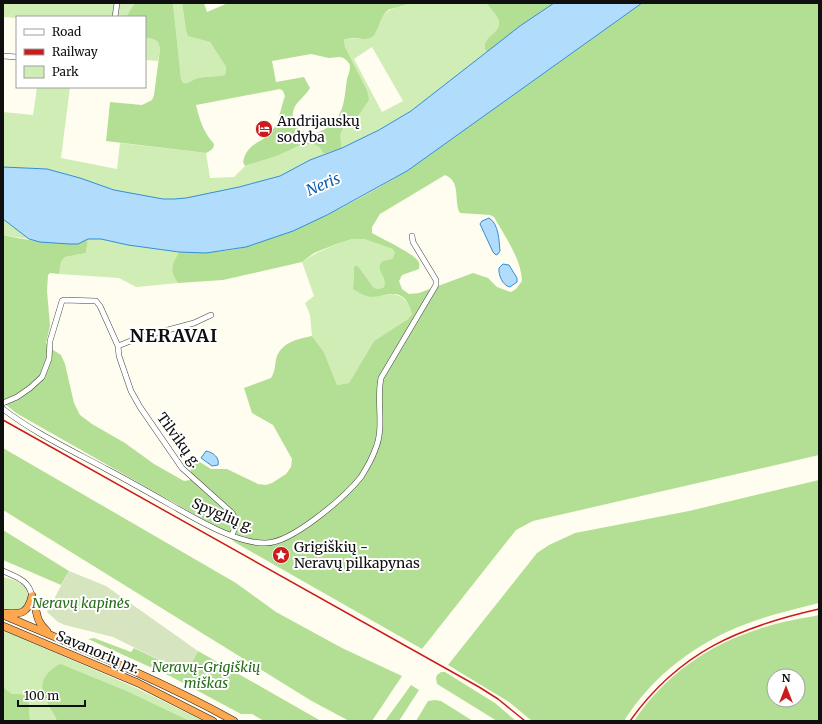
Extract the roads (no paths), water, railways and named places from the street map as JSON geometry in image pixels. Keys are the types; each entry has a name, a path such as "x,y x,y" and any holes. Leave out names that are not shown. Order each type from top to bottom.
{"highway":[{"path":"3,614 21,613 28,607 32,596"},
{"path":"32,596 41,626 54,637"},
{"path":"3,614 150,679 234,721"},
{"name":"Savanorių pr.","path":"3,626 138,684 213,721"}],"street":[{"path":"115,16 117,3"},
{"path":"3,56 16,57"},
{"name":"Spyglių g.","path":"3,409 47,436 210,526 250,541 265,543 274,542 290,535 330,508 360,477 375,450 380,429 379,388 381,378 436,285 436,280 413,242 412,236"},
{"name":"Tilvikų g.","path":"3,403 17,397 42,377 49,359 50,341 60,306 64,300 93,300 99,303 118,346 119,356 136,401 182,468 232,513 236,520 236,524 232,535"},
{"path":"118,346 138,338 194,323 211,315"},
{"path":"3,571 27,584 31,589 32,596"}],"water":[{"name":"Neris","path":"554,3 642,3 407,171 327,215 293,231 246,247 206,253 179,252 128,245 101,239 88,239 78,244 40,242 29,239 3,219 3,167 47,169 80,178 114,190 163,199 186,198 239,187 280,176 310,160 342,148 379,130 411,111 520,26"},
{"path":"489,218 495,224 498,233 500,251 496,255 493,252 480,224 482,221"},
{"path":"503,264 509,265 517,278 517,282 510,287 505,285 500,277 499,268"},
{"path":"206,451 215,456 218,460 218,465 212,466 201,458"}],"railway":[{"path":"3,420 479,687 498,699 525,721"},
{"path":"630,721 649,697 669,677 690,660 713,646 737,634 763,624 819,609"}],"place":[{"name":"Andrijauskų sodyba","path":"264,129"},
{"name":"Grigiškių - Neravų pilkapynas","path":"281,555"}],"district":[{"name":"NERAVAI","path":"174,335"}],"park label":[{"name":"Neravų kapinės","path":"81,603"},
{"name":"Neravų-Grigiškių miškas","path":"206,676"}]}
